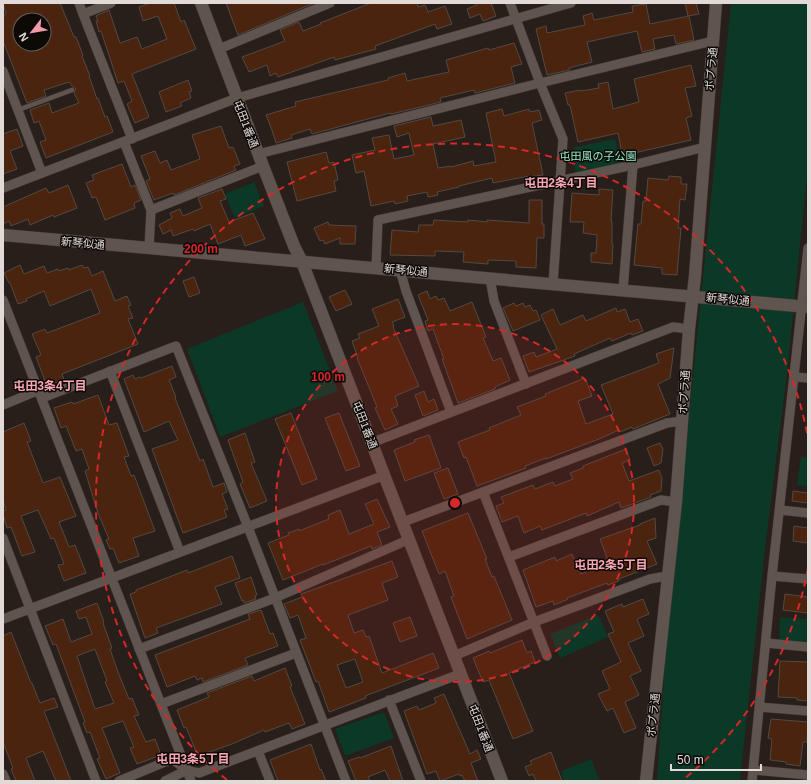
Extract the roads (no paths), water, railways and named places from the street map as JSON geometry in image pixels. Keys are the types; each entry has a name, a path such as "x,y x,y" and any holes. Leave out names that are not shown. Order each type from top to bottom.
{"street":[{"path":"79,3 151,210 149,248"},
{"path":"83,14 111,3"},
{"name":"屯田1番通","path":"201,3 258,154 294,246 302,262 371,443 385,475 502,781"},
{"path":"219,49 330,3"},
{"path":"510,3 563,139 553,284"},
{"path":"3,188 237,98 571,3"},
{"name":"ポプラ通","path":"646,781 676,502 716,3"},
{"path":"258,154 714,41"},
{"path":"3,71 42,173"},
{"path":"376,268 378,220 633,165 705,147"},
{"path":"623,290 633,165"},
{"path":"151,210 263,166"},
{"name":"新琴似通","path":"3,235 805,306"},
{"path":"752,781 772,576 795,377 805,306 808,248"},
{"path":"400,270 406,291 451,412"},
{"path":"490,278 494,301 526,384"},
{"path":"3,300 192,781"},
{"path":"371,443 673,327 689,329"},
{"path":"3,405 110,371 176,346 346,781"},
{"path":"110,371 180,552"},
{"path":"795,377 808,378"},
{"path":"403,522 667,423 682,421"},
{"path":"3,619 385,475"},
{"path":"483,492 547,656"},
{"path":"509,557 661,500 676,502"},
{"path":"780,510 808,513"},
{"path":"3,538 96,781"},
{"path":"139,649 275,598 410,540"},
{"path":"454,656 534,622 650,579 667,576"},
{"path":"772,576 808,579"},
{"path":"766,643 808,647"},
{"path":"161,704 296,653"},
{"path":"119,781 172,759 187,770 199,773 460,674"},
{"path":"389,700 420,781"},
{"path":"760,707 808,711"},
{"path":"258,750 270,781"},
{"path":"165,781 187,770"},
{"path":"754,770 808,775"},
{"path":"3,774 6,781"}],"lane":[{"path":"18,110 72,90"}],"district":[{"name":"屯田2条4丁目","path":"561,183"},
{"name":"屯田3条4丁目","path":"50,386"},
{"name":"屯田2条5丁目","path":"611,565"},
{"name":"屯田3条5丁目","path":"193,759"}],"park label":[{"name":"屯田風の子公園","path":"598,156"}]}
